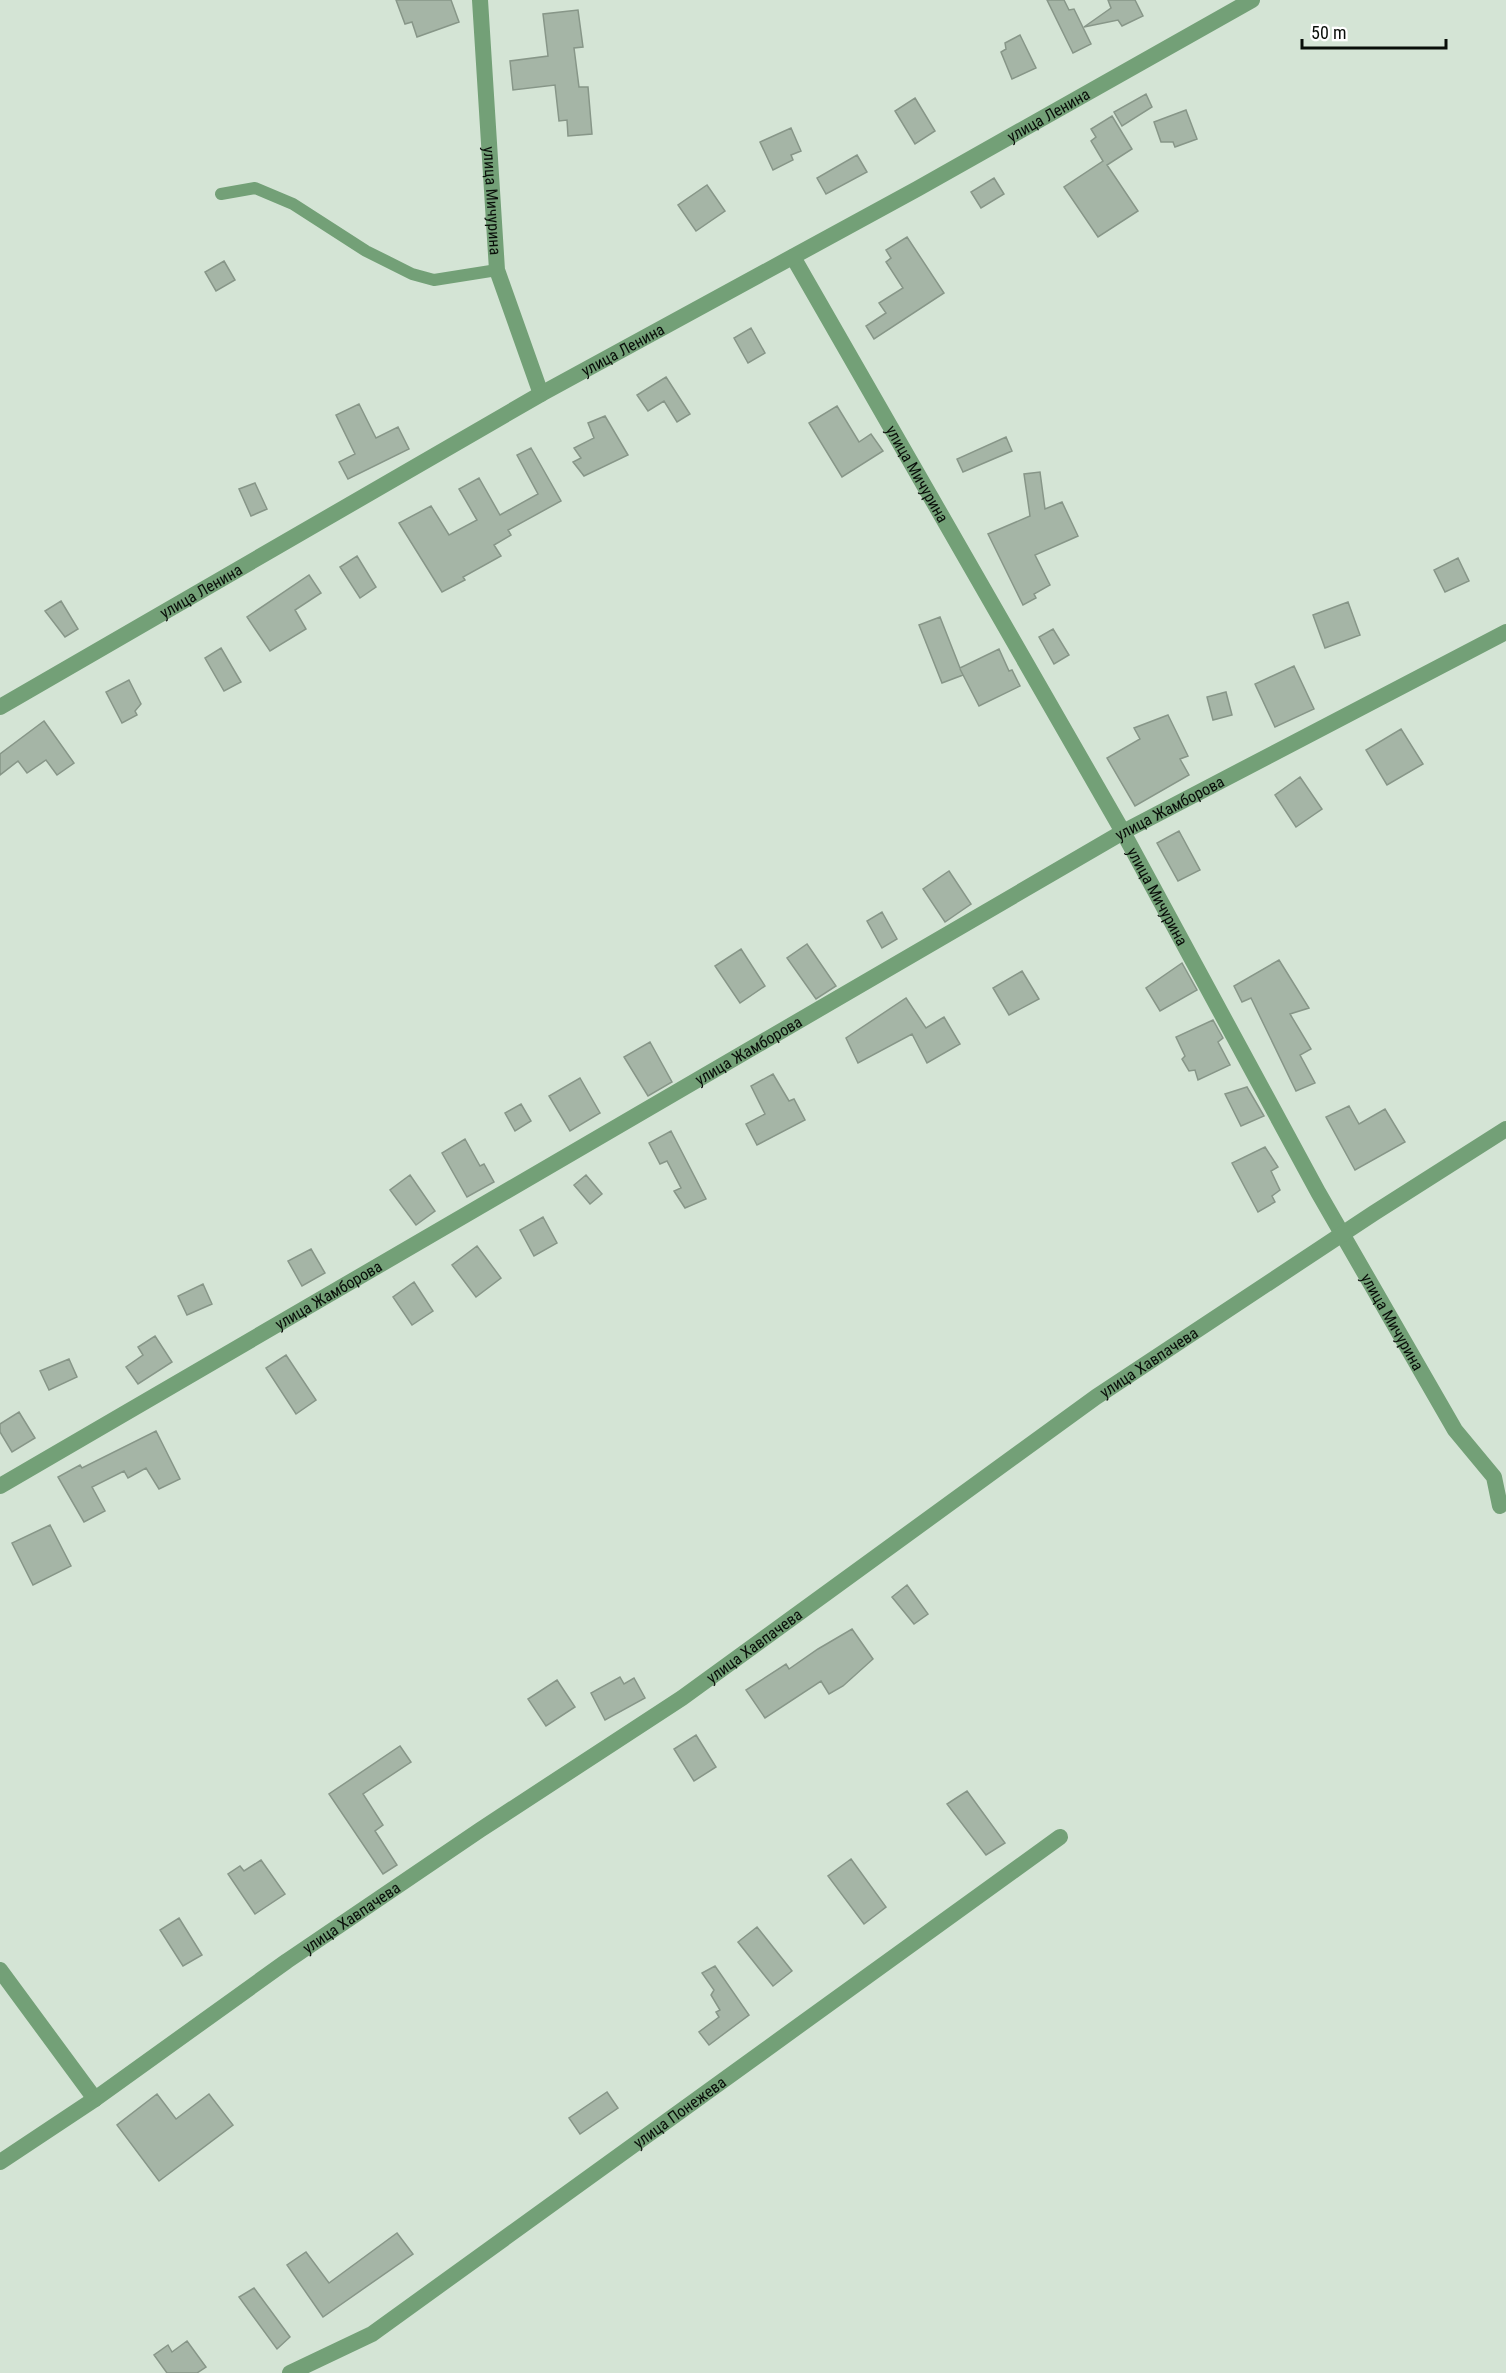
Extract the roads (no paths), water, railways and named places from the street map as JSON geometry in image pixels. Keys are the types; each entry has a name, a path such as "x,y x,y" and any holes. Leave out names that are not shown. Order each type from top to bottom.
{"street":[{"name":"улица Мичурина","path":"480,0 497,270 541,394"},
{"name":"улица Ленина","path":"0,707 541,394 1251,0"},
{"name":"улица Мичурина","path":"793,256 1123,832 1342,1234 1455,1430 1494,1477 1500,1506"},
{"name":"улица Жамборова","path":"0,1486 1123,832 1506,633"},
{"name":"улица Хавпачева","path":"0,2162 95,2099 306,1948 682,1698 1096,1396 1506,1129"},
{"name":"улица Понежева","path":"290,2373 372,2334 1060,1837"},
{"path":"0,1970 95,2099"}],"lane":[{"path":"221,194 255,188 293,204 366,251 412,274 434,280 497,270"}]}
